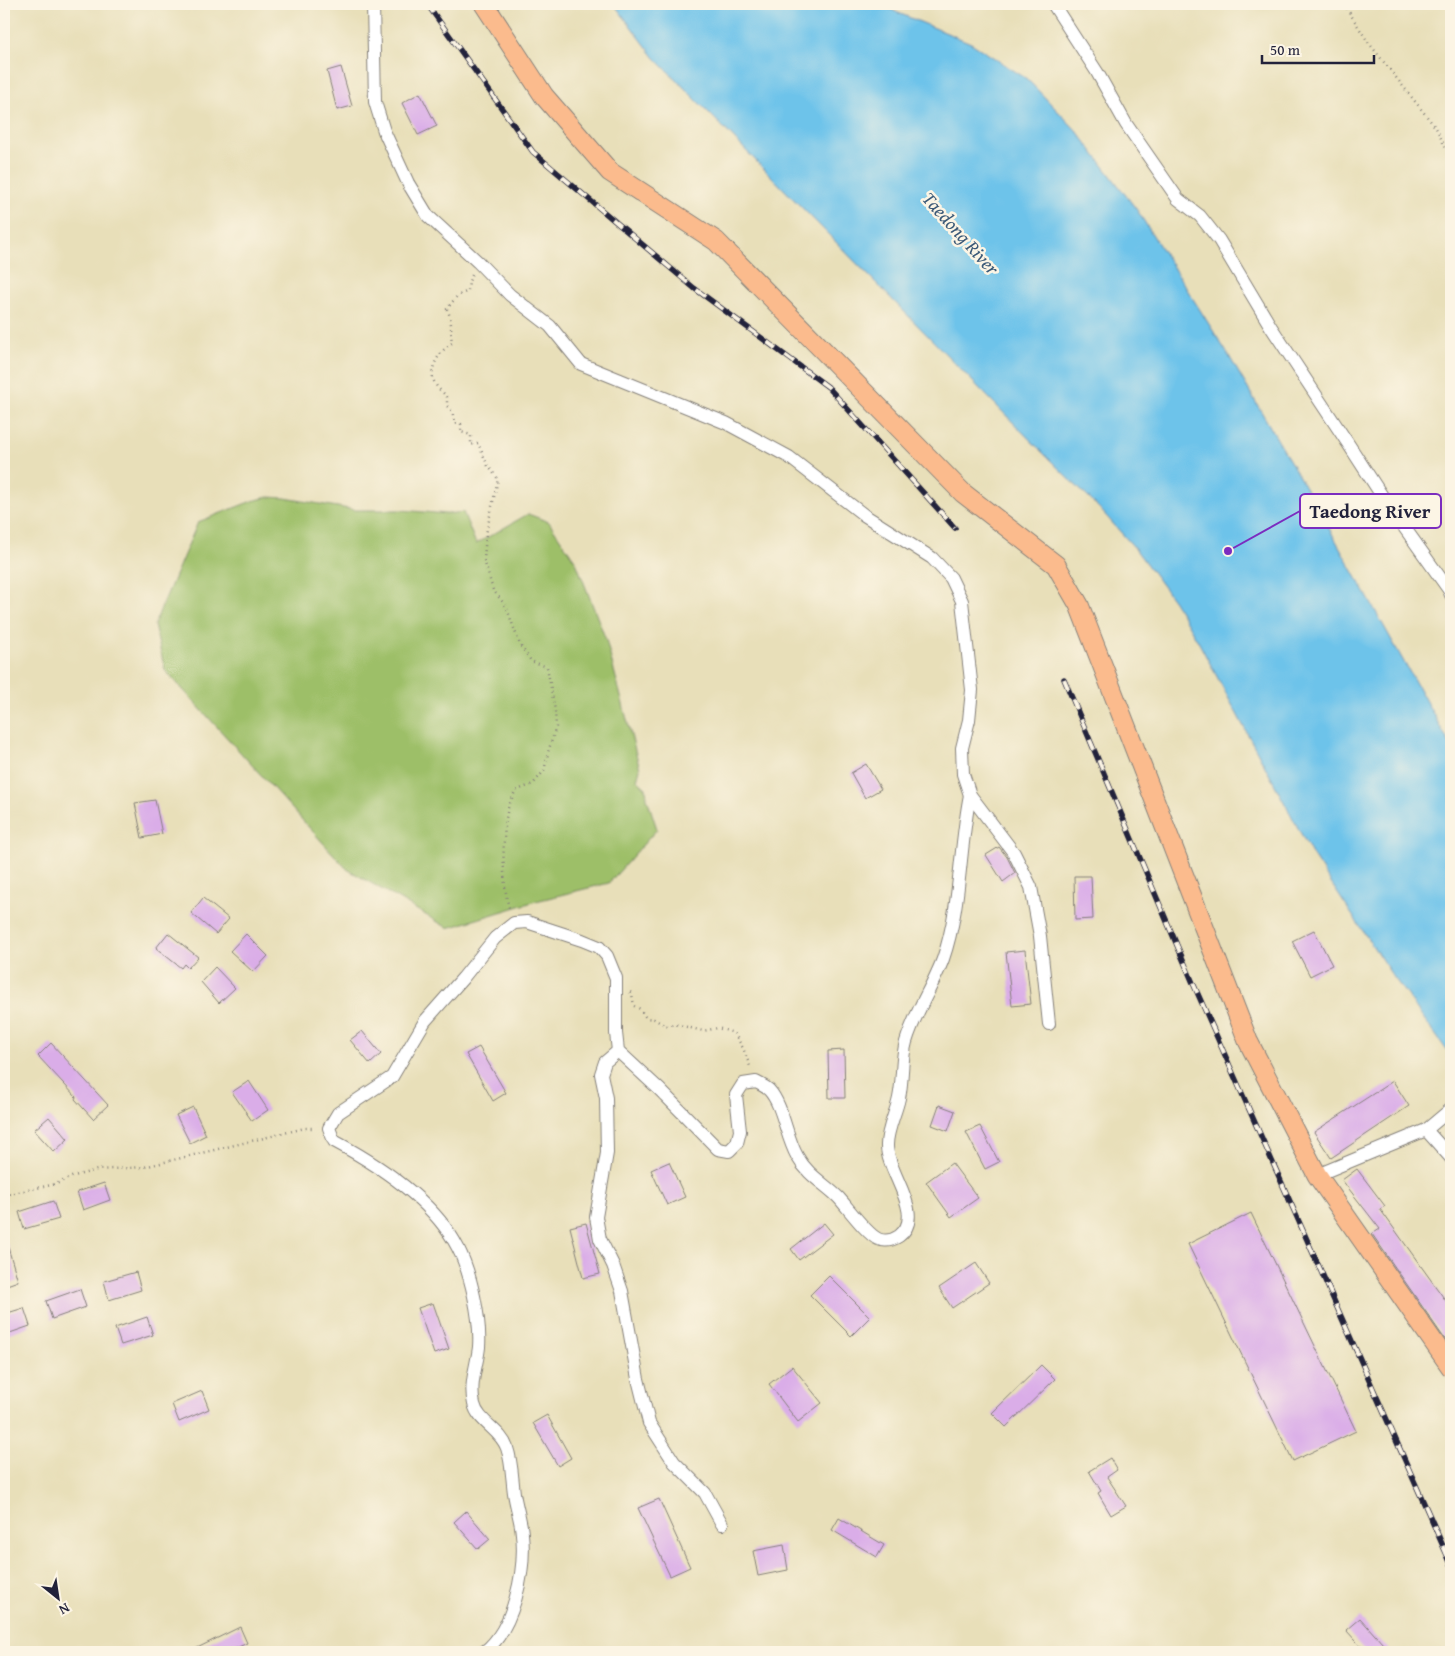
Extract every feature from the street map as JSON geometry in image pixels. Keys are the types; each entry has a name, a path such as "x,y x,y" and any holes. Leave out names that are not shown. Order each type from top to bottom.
{"main road":[{"path":"484,4 544,96 610,172 716,241 963,493 1056,565 1079,604 1248,1042 1317,1175 1451,1367"}],"street":[{"path":"373,4 375,102 384,131 408,183 428,216 478,262 510,295 550,326 581,364 726,423 790,457 864,515 932,558 951,578 962,601 972,690 969,720 962,748 963,774 970,795 1014,853 1031,887 1040,936 1049,1024"},
{"path":"1053,4 1097,72 1126,124 1178,199 1200,216 1219,240 1271,327 1384,499 1451,595"},
{"path":"484,1652 493,1646 505,1628 513,1605 520,1580 522,1533 507,1447 495,1429 483,1420 474,1405 472,1388 479,1348 479,1332 469,1275 458,1248 439,1220 425,1205 393,1178 350,1149 334,1141 330,1128 338,1113 392,1077 425,1021 495,938 514,922 527,922 599,947 607,956 616,978 616,1033 618,1051 660,1090 718,1149 729,1151 737,1143 740,1131 736,1095 743,1084 756,1082 769,1090 778,1107 796,1156 809,1174 838,1197 878,1239 891,1241 901,1235 909,1223 909,1208 892,1168 886,1146 899,1099 906,1042 943,959 951,928 964,826 970,795"},
{"path":"618,1051 605,1062 601,1074 606,1098 607,1153 596,1217 600,1239 613,1265 622,1291 638,1379 649,1423 674,1462 705,1494 722,1524"},
{"path":"1317,1175 1426,1130 1451,1109"},
{"path":"1426,1130 1451,1158"}],"path":[{"path":"1344,4 1368,42 1436,128 1451,159"},
{"path":"478,262 469,281 468,291 457,296 447,309 452,318 450,332 452,343 443,349 436,362 432,376 435,385 448,397 447,406 452,411 455,423 460,424 461,432 471,435 471,445 478,443 488,466 498,479 486,534 484,560 493,590 506,606 520,645 531,661 547,667 555,710 556,727 544,771 533,784 515,790 507,812 503,852 509,907 514,922"},
{"path":"616,978 632,994 634,1006 646,1018 666,1026 675,1024 703,1031 718,1028 734,1033 743,1048 756,1082"},
{"path":"4,1194 56,1184 74,1176 97,1170 144,1167 305,1128 330,1128"}],"green space":[{"path":"268,497 285,498 355,510 401,510 447,514 463,512 476,544 528,514 549,522 576,562 606,640 640,769 637,780 646,788 647,798 657,829 609,883 536,901 448,928 347,869 165,670 154,625 198,522 252,501"}],"water":[{"path":"614,4 882,4 896,12 971,43 1027,79 1077,131 1137,210 1229,356 1330,530 1451,746 1451,1056 1390,972 1313,856 1199,643 1174,601 1133,546 1100,509 655,58"}],"building":[{"path":"341,67 352,106 337,110 327,71"},
{"path":"420,93 437,126 418,135 402,103"},
{"path":"866,764 881,789 865,798 851,773"},
{"path":"155,800 162,834 142,838 135,803"},
{"path":"999,847 1007,857 1015,873 1003,882 986,855"},
{"path":"1074,876 1091,876 1093,919 1075,920"},
{"path":"203,898 229,919 216,934 191,913"},
{"path":"1314,930 1332,965 1310,976 1292,941"},
{"path":"168,933 198,957 188,968 184,964 181,968 156,948"},
{"path":"246,934 268,956 253,972 230,951"},
{"path":"1025,950 1031,1004 1012,1006 1006,952"},
{"path":"215,967 235,988 219,1003 201,982"},
{"path":"362,1031 381,1054 370,1064 350,1040"},
{"path":"51,1043 108,1105 93,1119 75,1099 76,1097 38,1056"},
{"path":"479,1047 506,1093 493,1101 466,1054"},
{"path":"844,1050 845,1098 829,1098 828,1051"},
{"path":"249,1081 268,1110 252,1121 232,1092"},
{"path":"1393,1081 1409,1106 1331,1158 1314,1132"},
{"path":"939,1105 955,1111 948,1131 932,1125"},
{"path":"193,1107 206,1135 190,1143 176,1115"},
{"path":"49,1117 68,1139 54,1152 34,1130"},
{"path":"980,1126 999,1162 985,1169 966,1132"},
{"path":"669,1162 685,1197 667,1205 651,1170"},
{"path":"952,1163 978,1198 951,1217 926,1182"},
{"path":"1357,1169 1385,1206 1380,1209 1451,1308 1451,1348 1372,1234 1380,1229 1342,1180"},
{"path":"104,1183 110,1200 83,1210 77,1192"},
{"path":"53,1201 59,1219 24,1229 19,1212"},
{"path":"1251,1213 1356,1431 1293,1461 1188,1244"},
{"path":"586,1223 600,1274 583,1278 570,1227"},
{"path":"824,1223 833,1234 799,1260 791,1249"},
{"path":"4,1244 7,1244 18,1281 4,1286"},
{"path":"976,1263 989,1283 952,1308 939,1288"},
{"path":"136,1272 141,1290 109,1300 104,1281"},
{"path":"829,1276 870,1317 851,1336 810,1295"},
{"path":"80,1289 86,1307 52,1319 46,1301"},
{"path":"433,1303 449,1349 434,1354 418,1308"},
{"path":"24,1308 30,1326 4,1335 4,1314"},
{"path":"147,1317 153,1335 121,1345 115,1328"},
{"path":"1041,1365 1055,1379 1006,1427 992,1413"},
{"path":"792,1366 822,1403 798,1422 769,1384"},
{"path":"202,1391 209,1409 179,1422 172,1404"},
{"path":"547,1415 571,1458 558,1466 533,1423"},
{"path":"1110,1458 1117,1470 1107,1477 1126,1506 1111,1515 1098,1493 1101,1491 1089,1471"},
{"path":"659,1499 690,1567 670,1576 638,1508"},
{"path":"466,1511 490,1539 478,1549 454,1522"},
{"path":"839,1518 884,1545 877,1557 832,1530"},
{"path":"784,1545 788,1570 758,1576 753,1551"},
{"path":"1360,1618 1390,1652 1366,1652 1346,1630"},
{"path":"240,1627 247,1643 228,1652 189,1652"}],"railway":[{"path":"427,4 533,152 694,288 828,387 955,528"},
{"path":"1064,679 1193,983 1451,1564"}],"place":[{"name":"Taedong River","path":"1228,551"}]}
